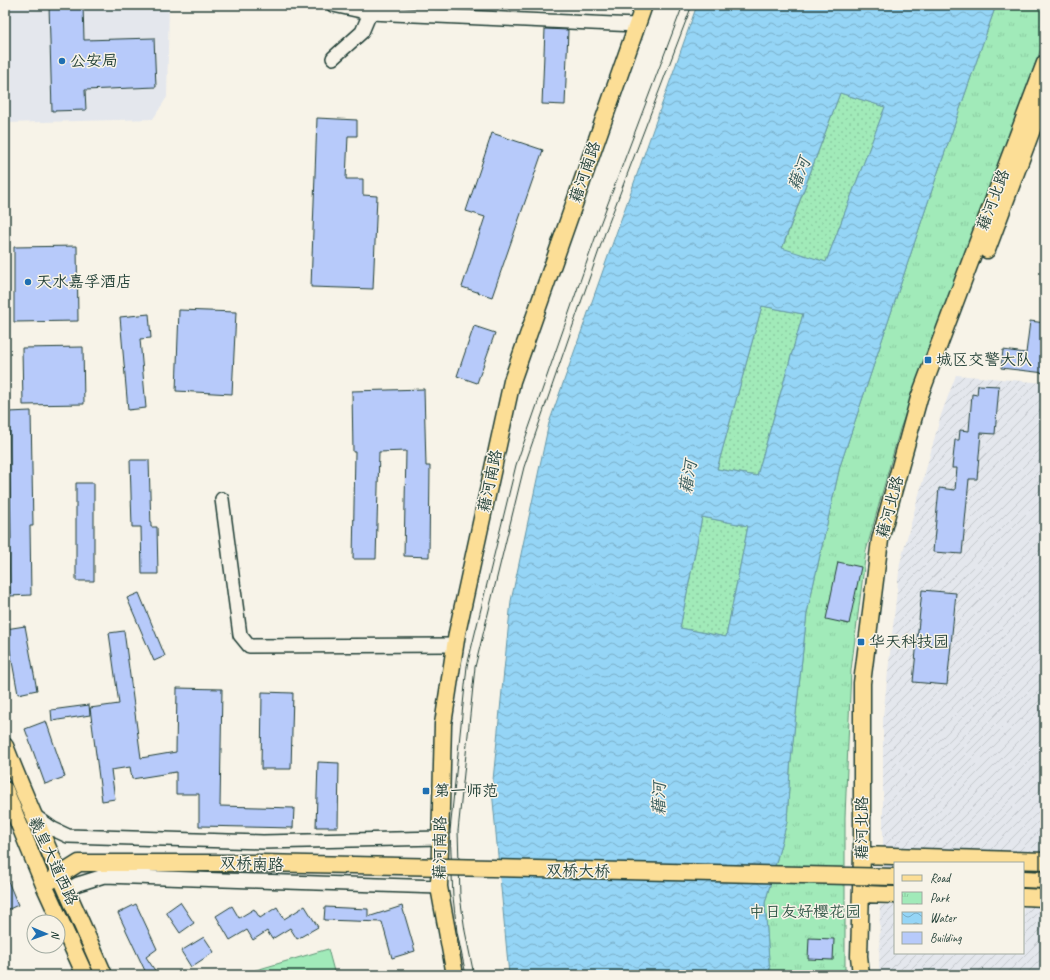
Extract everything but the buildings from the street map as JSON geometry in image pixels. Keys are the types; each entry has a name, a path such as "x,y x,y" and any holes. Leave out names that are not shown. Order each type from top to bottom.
{"main road":[{"name":"藉河南路","path":"455,975 439,887 443,724 455,645 512,381 644,5"},
{"name":"藉河北路","path":"867,855 862,683 880,540 919,398 1045,63"},
{"name":"藉河北路","path":"872,975 869,955 866,894 873,683 891,542 930,402 1045,95"},
{"name":"羲皇大道西路","path":"5,746 31,813 61,874 104,975"},
{"name":"羲皇大道西路","path":"5,790 44,885 84,975"},
{"path":"867,855 1045,861"},
{"name":"双桥大桥","path":"44,885 79,863 261,863 894,877"},
{"path":"1024,879 1045,880"},
{"name":"藉河北路","path":"861,975 858,956 866,894"},
{"path":"866,894 894,895"},
{"path":"1024,897 1045,898"}],"street":[{"path":"333,5 370,13 636,25"},
{"path":"333,58 362,32 370,13"},
{"path":"222,499 240,635 249,646 455,645"},
{"path":"31,813 53,829 68,836 263,842 440,838"},
{"name":"双桥南路","path":"67,890 78,884 104,876 439,887"}],"shaded area":[{"path":"5,5 169,5 167,97 153,119 5,123"},
{"path":"956,375 1045,383 1045,873 1024,873 1024,862 894,862 894,873 883,873 883,717 900,563 941,415"},
{"path":"880,905 894,905 894,954 1024,954 1024,907 1045,907 1045,975 879,975"}],"green space":[{"name":"中日友好樱花园","path":"996,5 1045,5 1045,38 900,429 866,551 851,670 845,817 845,975 770,975 765,903 787,822 790,769 807,613 840,466 938,172"},
{"path":"840,93 885,107 826,262 782,249"},
{"path":"762,306 803,314 757,476 717,469"},
{"path":"702,517 748,526 726,637 680,628"},
{"path":"328,949 335,975 239,975"}],"water":[{"name":"藉河","path":"697,5 996,5 938,172 840,466 807,613 790,769 787,822 765,903 770,975 509,975 492,790 511,601 549,423","holes":["840,93 885,107 826,262 782,248","762,306 803,314 757,476 717,469","702,517 748,526 726,637 680,628"]}],"tram line":[{"path":"466,975 457,932 453,897 450,831 467,666 516,465 599,227 683,5"},
{"path":"474,975 460,896 458,831 475,667 524,467 606,230 692,5"}],"place":[{"name":"公安局","path":"62,61"},
{"name":"天水嘉孚酒店","path":"28,282"},
{"name":"城区交警大队","path":"928,360"},
{"name":"华天科技园","path":"861,642"},
{"name":"第一师范","path":"426,791"}]}
